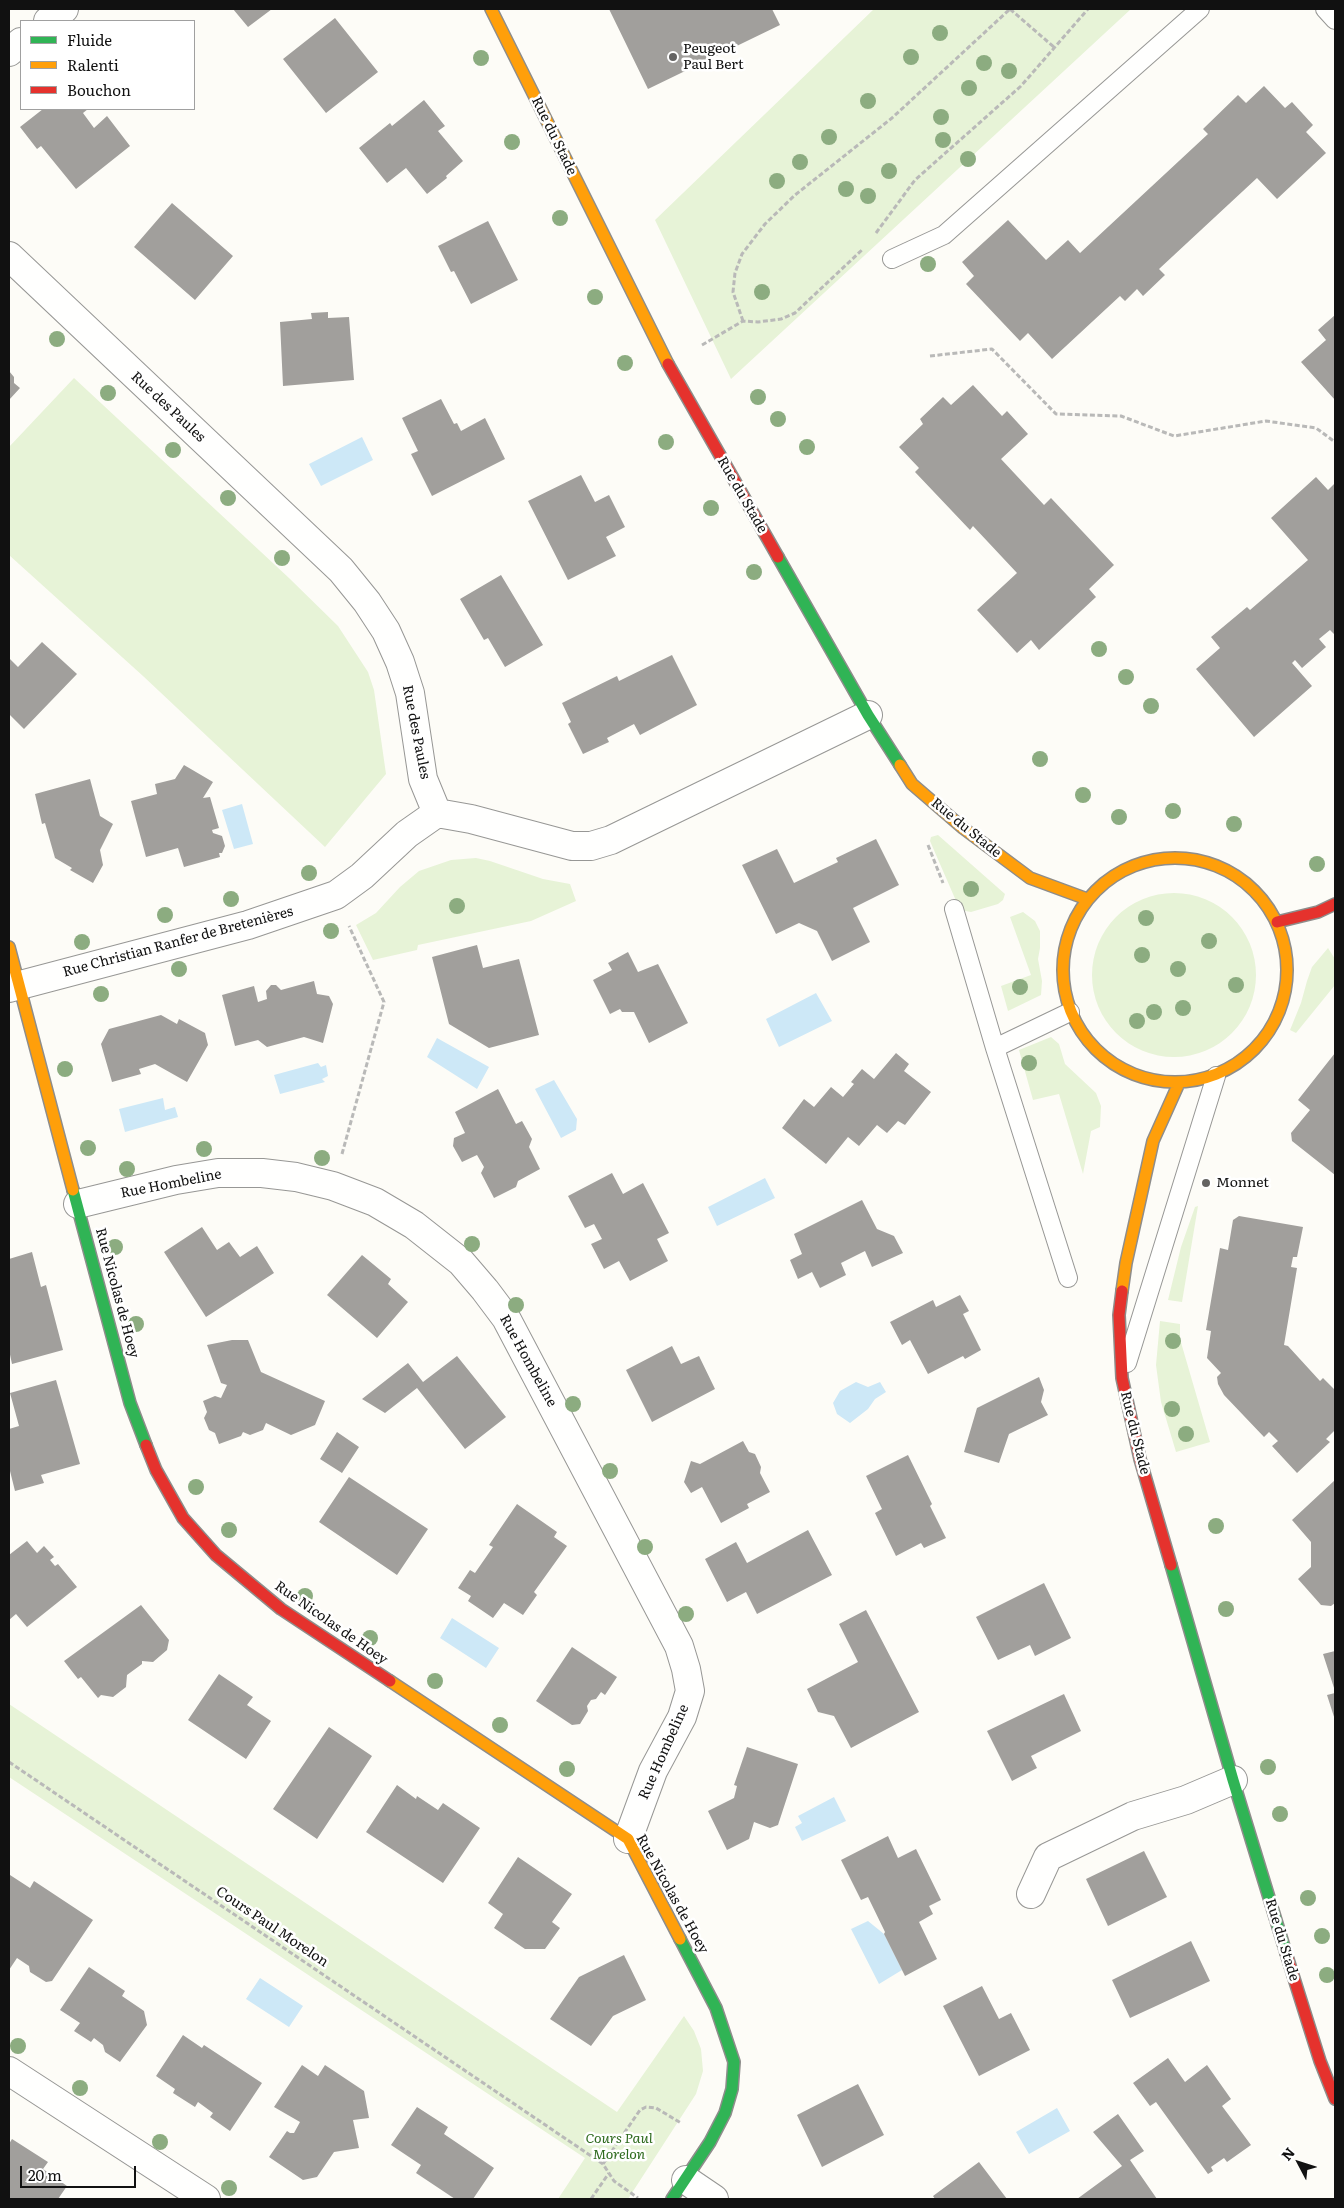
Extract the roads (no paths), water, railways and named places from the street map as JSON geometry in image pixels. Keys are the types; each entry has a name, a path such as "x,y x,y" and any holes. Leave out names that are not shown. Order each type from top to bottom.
{"street":[{"path":"49,20 64,9"},
{"name":"Rue du Stade","path":"491,9 668,365 868,715 912,784 963,828 1030,878 1087,899"},
{"path":"9,52 20,43"},
{"name":"Rue des Paules","path":"9,256 341,570 367,602 386,631 400,662 410,694 423,779 437,813"},
{"path":"437,813 471,819 572,846 591,846 611,840 868,715"},
{"name":"Rue Christian Ranfer de Bretenières","path":"14,986 248,926 336,896 362,876 407,834 437,813"},
{"path":"1189,859 1225,869 1255,891 1276,922 1287,958 1285,994 1275,1020 1271,1029 1247,1056 1216,1076 1180,1083 1145,1079 1113,1065 1088,1042 1070,1012 1062,983 1064,954 1072,925 1087,899 1116,874 1151,860 1189,859"},
{"path":"1276,922 1318,912 1335,904"},
{"name":"Rue Nicolas de Hoey","path":"9,947 14,986 78,1204 130,1403 156,1470 183,1518 216,1555 281,1609 628,1840 716,2008 734,2062 725,2113 710,2142 679,2190"},
{"name":"Rue du Stade","path":"1180,1083 1153,1141 1126,1263 1120,1315 1122,1378 1140,1459 1224,1740 1233,1780 1320,2061 1335,2099"},
{"name":"Rue Hombeline","path":"78,1204 176,1180 218,1173 262,1173 296,1177 334,1186 375,1202 414,1224 461,1262 506,1318 679,1646 686,1669 690,1691 682,1717 653,1772 628,1840"},
{"path":"1032,1894 1048,1857 1133,1816 1186,1800 1233,1780"},
{"path":"9,2071 206,2199"},
{"path":"679,2190 714,2199"}],"lane":[{"path":"892,260 944,234 1200,9"},
{"path":"1325,9 1335,20"},
{"path":"954,909 995,1048 1068,1278"},
{"path":"995,1048 1070,1012"},
{"path":"1122,1378 1216,1076"}],"water":[{"path":"362,437 373,460 321,486 309,464"},
{"path":"242,804 253,844 234,849 222,810"},
{"path":"816,993 832,1021 779,1047 766,1019"},
{"path":"437,1038 489,1067 477,1089 427,1057"},
{"path":"318,1063 321,1067 326,1065 328,1076 322,1079 325,1082 280,1094 274,1075"},
{"path":"554,1080 577,1119 576,1130 561,1138 535,1089"},
{"path":"163,1098 165,1110 175,1107 178,1117 125,1132 119,1109"},
{"path":"765,1178 775,1198 717,1226 708,1207"},
{"path":"856,1382 868,1387 880,1382 886,1392 875,1399 868,1409 850,1423 837,1414 833,1403 840,1391"},
{"path":"452,1618 499,1648 486,1668 440,1638"},
{"path":"834,1797 846,1821 802,1841 795,1827 802,1823 798,1816"},
{"path":"868,1921 884,1934 902,1970 879,1984 851,1929"},
{"path":"260,1978 303,2006 289,2027 246,1999"},
{"path":"1057,2108 1070,2131 1029,2154 1016,2132"}],"place":[{"name":"Peugeot Paul Bert","path":"673,57"},
{"name":"Monnet","path":"1206,1183"}],"park label":[{"name":"Cours Paul Morelon","path":"619,2148"}]}
